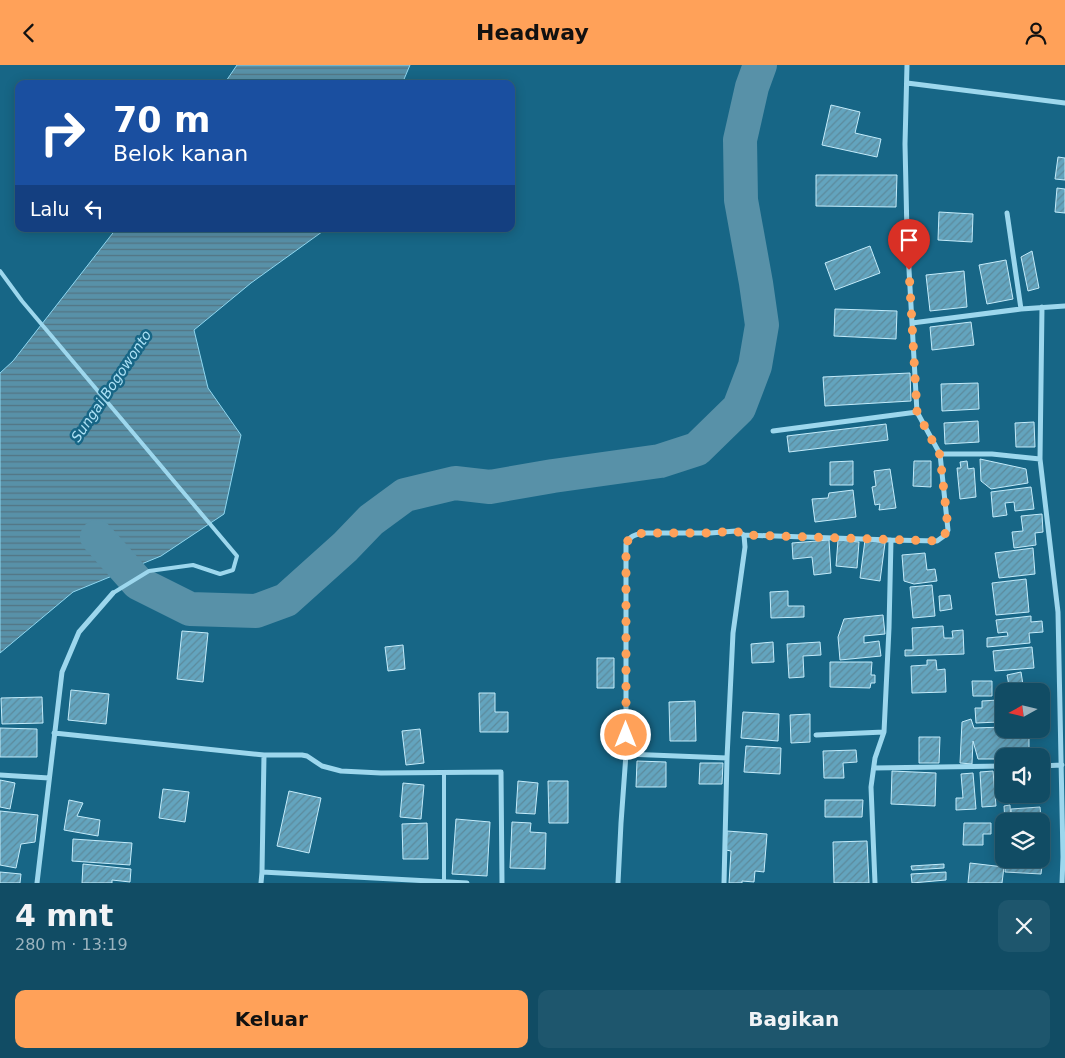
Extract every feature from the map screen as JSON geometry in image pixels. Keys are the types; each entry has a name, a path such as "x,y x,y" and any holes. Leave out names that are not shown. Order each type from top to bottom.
{"street":[{"path":"618,883 626,754 626,544 630,537 643,533 736,531 744,535 937,541 948,530 940,455 917,412 907,234 907,65"},
{"path":"907,83 1065,103"},
{"path":"1007,213 1022,309"},
{"path":"912,323 1022,309 1065,306"},
{"path":"1042,307 1040,459 1058,612 1064,857 1062,883"},
{"path":"773,431 917,412"},
{"path":"940,455 992,454 1040,459"},
{"path":"724,883 733,633 745,547 744,535"},
{"path":"875,883 871,787 875,758 884,732 891,540"},
{"path":"36,883 62,672 79,632 113,593"},
{"path":"1058,612 1065,610"},
{"path":"816,735 884,732"},
{"path":"54,733 264,755 307,755 322,765 341,771 381,773 501,772 502,883"},
{"path":"626,754 727,758"},
{"path":"261,883 264,755"},
{"path":"1050,766 1062,765"},
{"path":"874,767 995,766"},
{"path":"0,775 49,778"},
{"path":"262,872 467,883"}],"lane":[{"path":"0,271 22,301 237,556 233,570 220,574 192,565 149,571 113,593"},
{"path":"444,773 444,881"}],"water":[{"path":"237,65 410,65 404,80 227,80"},
{"name":"Sungai Bogowonto","path":"114,232 322,232 251,283 194,330 208,388 241,435 224,514 161,556 73,592 0,653 0,373 13,361"}],"building":[{"path":"831,105 860,112 855,133 881,139 877,157 822,145"},
{"path":"1058,157 1065,158 1065,180 1055,179"},
{"path":"816,175 897,175 896,207 816,206"},
{"path":"1057,188 1065,189 1065,213 1055,212"},
{"path":"939,212 973,214 972,242 938,240"},
{"path":"870,246 880,273 835,290 825,263"},
{"path":"1032,251 1039,288 1028,291 1021,257"},
{"path":"1006,260 1013,299 987,304 979,265"},
{"path":"964,271 967,307 930,311 926,275"},
{"path":"835,309 897,311 896,339 834,336"},
{"path":"971,322 974,345 932,350 930,327"},
{"path":"910,373 911,401 825,406 823,377"},
{"path":"978,383 979,409 942,411 941,384"},
{"path":"978,421 979,442 945,444 944,423"},
{"path":"1034,422 1035,447 1016,447 1015,423"},
{"path":"886,424 888,440 789,452 787,436"},
{"path":"980,459 1026,469 1028,483 991,489 981,481"},
{"path":"853,461 853,485 830,485 830,462"},
{"path":"914,461 931,461 931,487 913,486"},
{"path":"967,461 968,469 974,468 976,497 960,499 957,468 961,468 960,462"},
{"path":"890,469 896,508 879,510 880,504 875,505 872,487 876,486 874,471"},
{"path":"1031,487 1034,509 1015,511 1014,502 1005,503 1007,515 993,517 991,492"},
{"path":"853,490 856,517 815,522 812,499 828,498 829,493"},
{"path":"1042,514 1043,532 1035,533 1036,545 1014,548 1012,532 1023,531 1021,516"},
{"path":"829,540 831,573 814,575 812,557 793,559 792,543"},
{"path":"838,540 859,542 857,568 836,566"},
{"path":"865,540 885,543 880,581 860,578"},
{"path":"1033,548 1035,574 999,578 995,553"},
{"path":"925,553 927,570 935,569 937,581 914,584 904,581 902,555"},
{"path":"1026,579 1029,612 996,615 992,583"},
{"path":"932,585 935,616 913,618 910,587"},
{"path":"788,591 788,606 804,606 804,617 771,618 770,592"},
{"path":"950,595 952,609 940,611 939,596"},
{"path":"883,615 885,634 864,636 864,643 879,641 881,656 840,660 838,637 844,619"},
{"path":"1031,616 1031,622 1042,621 1043,632 1029,633 1030,643 987,647 987,638 1008,636 1007,632 998,633 996,620"},
{"path":"943,626 944,638 953,638 952,631 963,630 964,654 905,656 905,650 913,650 912,628"},
{"path":"182,631 208,633 203,682 177,679"},
{"path":"773,642 774,662 752,663 751,644"},
{"path":"820,642 821,655 803,656 804,677 789,678 787,644"},
{"path":"403,645 405,669 388,671 385,647"},
{"path":"1032,647 1034,668 995,671 993,651"},
{"path":"597,658 614,658 614,688 597,688"},
{"path":"927,660 936,660 937,670 945,669 946,692 912,693 911,666 927,665"},
{"path":"830,662 872,662 871,675 875,675 875,683 871,683 870,688 830,687"},
{"path":"1021,672 1023,683 1008,683 1007,675"},
{"path":"972,681 992,681 992,696 973,696"},
{"path":"71,690 109,694 106,724 68,720"},
{"path":"479,693 495,693 495,712 508,712 508,732 480,732"},
{"path":"42,697 43,723 2,724 1,698"},
{"path":"995,700 995,722 976,723 975,708 982,708 982,701"},
{"path":"695,701 696,741 670,741 669,702"},
{"path":"743,712 779,714 778,741 741,738"},
{"path":"810,714 810,742 791,743 790,715"},
{"path":"971,719 974,728 995,727 995,738 1029,738 1029,748 995,748 995,759 978,759 973,741 972,764 960,763 962,722"},
{"path":"0,728 37,729 37,757 0,757"},
{"path":"420,729 424,763 406,765 402,731"},
{"path":"919,737 940,737 939,763 919,763"},
{"path":"746,746 781,748 780,774 744,772"},
{"path":"856,750 857,762 843,763 844,778 824,778 823,751"},
{"path":"637,761 666,762 666,787 636,787"},
{"path":"700,763 723,763 722,784 699,784"},
{"path":"892,771 936,773 935,806 891,804"},
{"path":"993,771 996,806 982,807 980,772"},
{"path":"973,773 976,809 956,810 956,798 963,798 961,774"},
{"path":"0,780 15,783 10,809 0,807"},
{"path":"518,781 538,783 535,814 516,813"},
{"path":"548,781 568,781 568,823 549,823"},
{"path":"403,783 424,785 421,819 400,817"},
{"path":"163,789 189,792 185,822 159,818"},
{"path":"289,791 321,798 309,853 277,846"},
{"path":"69,800 83,803 77,816 100,820 98,836 64,830"},
{"path":"825,800 863,800 862,817 825,817"},
{"path":"1010,805 1010,813 1004,813 1004,806"},
{"path":"1040,807 1041,813 1011,813 1011,809"},
{"path":"0,811 38,815 35,842 21,844 16,868 0,865"},
{"path":"456,819 490,822 487,876 452,874"},
{"path":"512,822 531,823 530,832 546,833 545,869 510,868"},
{"path":"427,823 428,859 403,859 402,824"},
{"path":"964,823 991,823 991,834 983,834 983,845 963,845"},
{"path":"727,831 767,834 764,872 755,871 754,882 729,883 731,851 726,850"},
{"path":"73,839 132,843 130,865 72,861"},
{"path":"867,841 869,883 834,883 833,842"},
{"path":"970,863 1004,868 1002,883 968,883"},
{"path":"83,864 131,869 130,882 112,880 112,883 82,883"},
{"path":"944,864 944,868 912,870 911,866"},
{"path":"1005,868 1042,868 1041,874 1005,872"},
{"path":"0,872 21,874 20,883 0,883"},
{"path":"946,872 946,880 912,883 911,874"}],"waterway":[{"path":"97,537 138,583 190,609 256,611 286,600 345,547 371,520 405,495 455,483 490,487 660,461 697,449 739,408 755,366 762,325 741,200 740,140 752,87 760,65"}],"route":[{"path":"626,735 626,544 630,537 643,533 736,531 744,535 937,541 948,530 940,455 917,412 909,270"}]}
